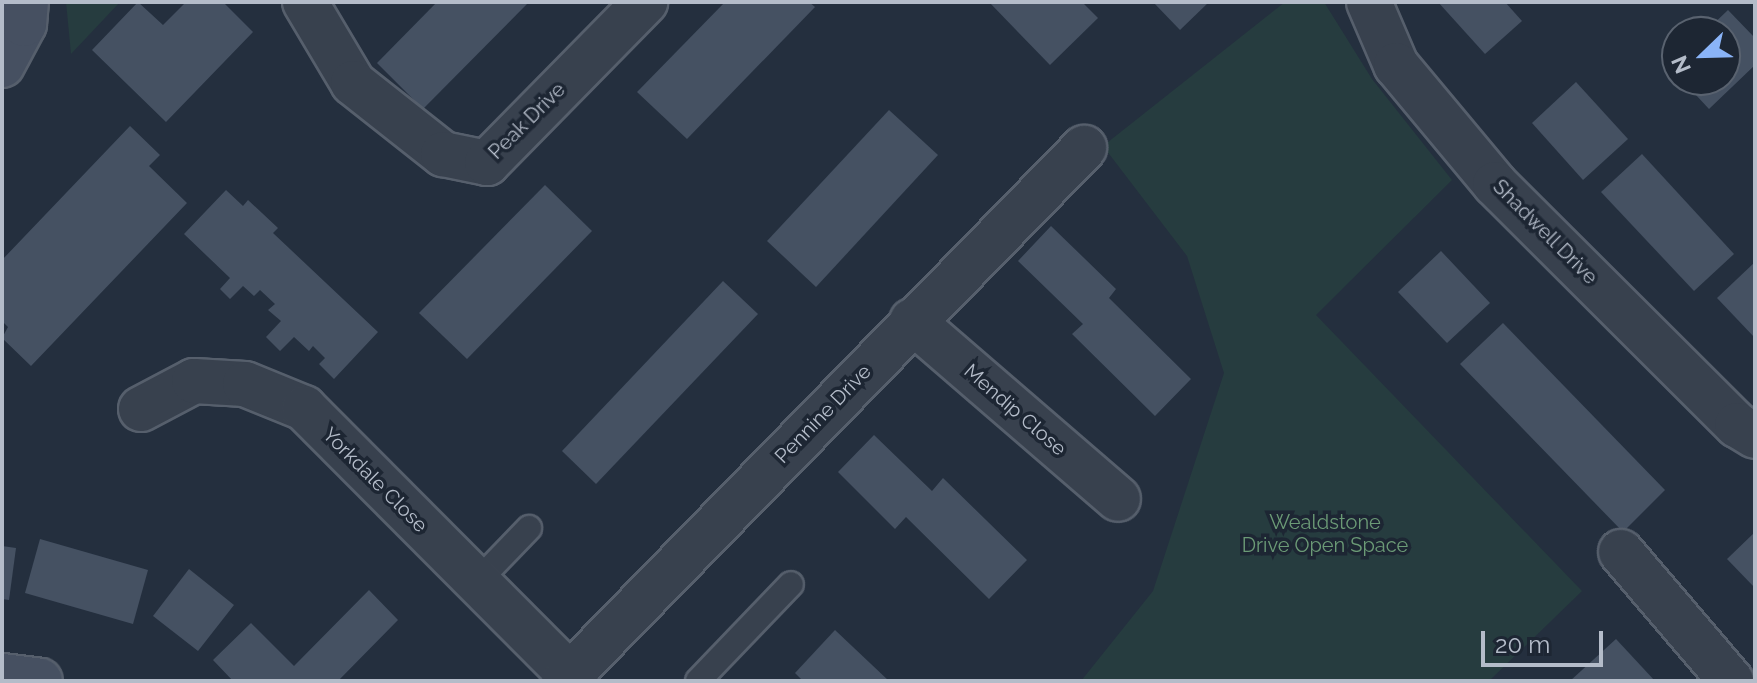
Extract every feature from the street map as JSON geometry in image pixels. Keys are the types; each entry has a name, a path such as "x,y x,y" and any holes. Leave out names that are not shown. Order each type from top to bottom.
{"street":[{"path":"2,65 24,24 26,2"},
{"name":"Peak Drive","path":"305,2 353,83 443,154 487,163 645,2"},
{"name":"Shadwell Drive","path":"1369,2 1396,65 1495,184 1737,425 1755,436"},
{"name":"Pennine Drive","path":"570,679 912,321 1084,148"},
{"name":"Mendip Close","path":"912,321 1118,499"},
{"name":"Yorkdale Close","path":"141,409 194,381 245,384 304,408 570,679"},
{"path":"1621,552 1731,681"},
{"path":"2,676 40,681"}],"lane":[{"path":"477,582 529,528"},
{"path":"698,681 791,584"}],"green space":[{"path":"66,2 120,2 71,54"},
{"name":"Wealdstone Drive Open Space","path":"1285,2 1324,2 1372,79 1452,180 1316,315 1582,591 1489,681 1081,681 1153,591 1224,373 1187,256 1103,146"}],"building":[{"path":"138,2 163,25 186,2 223,2 253,32 166,122 92,50"},
{"path":"437,2 529,2 423,109 377,63"},
{"path":"725,2 809,2 815,7 687,139 637,92"},
{"path":"989,2 1082,2 1098,18 1050,65"},
{"path":"1153,2 1209,2 1180,30"},
{"path":"1438,2 1505,2 1522,21 1485,54"},
{"path":"1741,23 1755,38 1755,65 1741,78"},
{"path":"1576,82 1628,139 1583,180 1532,123"},
{"path":"1697,96 1723,96 1709,109"},
{"path":"889,110 938,155 816,287 767,241"},
{"path":"130,126 160,155 149,166 187,203 31,366 2,338 8,327 2,321 2,260"},
{"path":"1642,154 1734,254 1694,291 1601,192"},
{"path":"545,185 592,231 467,359 419,313"},
{"path":"226,190 243,206 248,200 278,228 273,233 378,332 334,379 319,364 325,358 313,346 309,351 294,337 280,351 266,337 281,321 268,310 275,304 260,290 254,296 243,286 230,299 220,289 230,278 184,234"},
{"path":"1051,226 1116,289 1109,298 1191,379 1155,416 1072,334 1083,324 1018,261"},
{"path":"1441,251 1490,303 1447,343 1398,292"},
{"path":"1755,262 1755,338 1717,298"},
{"path":"723,281 758,314 596,484 562,451"},
{"path":"1503,323 1665,490 1623,532 1460,364"},
{"path":"874,435 932,491 943,478 1027,560 989,599 906,517 895,529 838,472"},
{"path":"1755,532 1755,588 1727,559"},
{"path":"40,539 148,570 133,624 25,593"},
{"path":"2,546 16,548 9,600 2,599"},
{"path":"189,569 234,605 198,651 153,616"},
{"path":"369,590 398,620 338,681 233,681 213,660 251,623 294,666"},
{"path":"835,630 889,681 803,681 795,673"},
{"path":"1616,639 1655,681 1570,681"}]}
